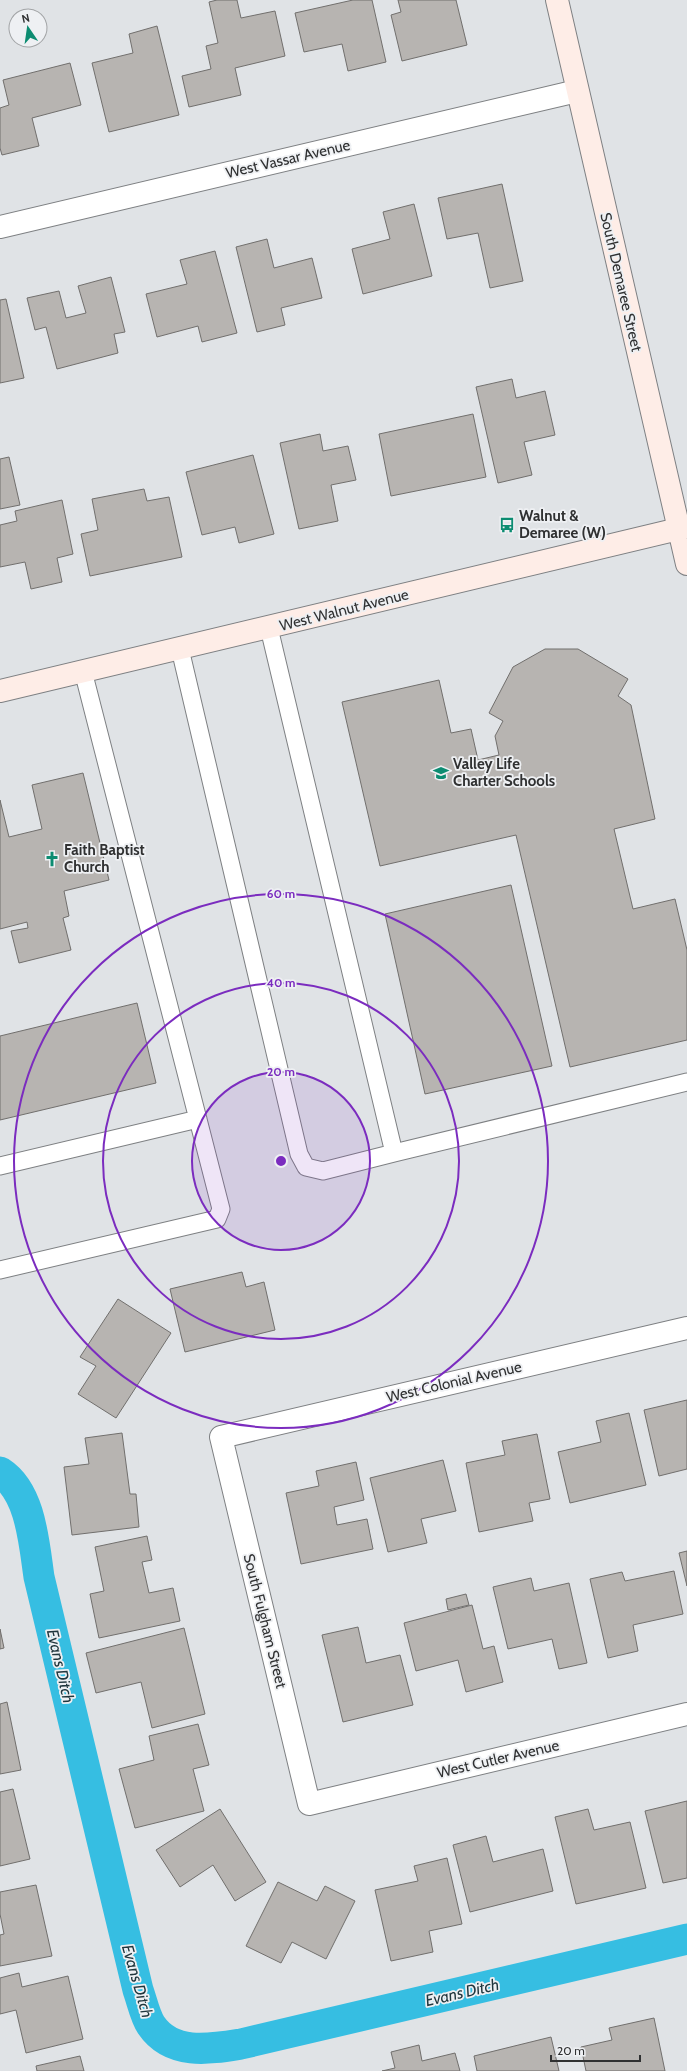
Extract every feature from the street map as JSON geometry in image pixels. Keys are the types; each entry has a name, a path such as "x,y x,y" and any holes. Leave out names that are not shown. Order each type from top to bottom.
{"main road":[{"name":"South Demaree Street","path":"557,0 577,91 683,528 687,564"},
{"name":"West Walnut Avenue","path":"0,691 683,528"}],"street":[{"name":"West Vassar Avenue","path":"0,227 577,91"},
{"name":"West Colonial Avenue","path":"221,1437 687,1328"},
{"name":"South Fulgham Street","path":"221,1437 309,1804"},
{"name":"West Cutler Avenue","path":"309,1804 687,1714"}],"lane":[{"path":"269,628 394,1153"},
{"path":"180,649 299,1154 306,1166 322,1171 687,1082"},
{"path":"0,1270 217,1218 221,1209 83,671"},
{"path":"0,1166 198,1119"}],"building":[{"path":"217,0 237,0 241,18 275,11 285,56 235,68 241,95 189,107 182,76 211,69 206,46 218,43 209,2"},
{"path":"353,0 372,0 386,62 348,71 342,44 304,52 295,13"},
{"path":"398,0 456,0 467,45 402,61 391,15 401,12"},
{"path":"157,26 179,115 109,132 92,63 133,53 129,34"},
{"path":"70,63 81,105 32,118 39,146 2,155 0,148 0,108 9,105 3,80"},
{"path":"502,184 523,281 490,288 478,233 447,239 438,198"},
{"path":"414,204 432,276 363,294 352,249 390,239 383,212"},
{"path":"267,239 274,268 312,258 322,298 281,308 285,325 257,332 236,247"},
{"path":"215,251 237,333 202,342 198,326 157,337 146,294 187,284 180,260"},
{"path":"111,277 125,332 114,334 118,353 57,369 46,327 35,330 27,298 59,291 66,318 86,313 78,286"},
{"path":"6,299 24,378 0,383 0,300"},
{"path":"512,379 516,398 545,391 555,435 524,442 532,475 498,483 476,387"},
{"path":"473,414 486,477 391,496 379,434"},
{"path":"320,434 323,451 348,446 356,480 331,485 338,521 299,529 280,443"},
{"path":"253,455 274,534 239,543 235,527 202,535 186,472"},
{"path":"9,457 20,505 0,509 0,459"},
{"path":"144,489 147,501 169,497 182,557 90,576 81,534 98,530 92,499"},
{"path":"62,500 73,554 57,558 62,582 31,589 25,562 0,567 0,525 17,521 15,511"},
{"path":"545,649 578,649 628,679 618,696 631,705 655,819 614,829 633,909 675,899 687,950 687,1040 570,1067 516,835 380,866 342,702 439,680 451,733 471,729 478,760 499,755 495,736 503,721 489,713 513,667"},
{"name":"Faith Baptist Church","path":"83,773 109,880 64,891 69,916 63,918 71,950 19,963 11,931 28,928 27,922 0,929 0,800 9,837 42,829 32,785"},
{"path":"511,885 552,1066 425,1094 385,914"},
{"path":"137,1003 156,1083 0,1120 0,1036"},
{"path":"242,1272 246,1287 264,1282 275,1330 185,1352 170,1289"},
{"path":"118,1299 171,1333 116,1418 78,1394 96,1366 80,1357"},
{"path":"687,1400 687,1469 659,1476 644,1410"},
{"path":"629,1413 646,1485 570,1503 558,1452 601,1442 596,1421"},
{"path":"122,1433 130,1494 136,1494 139,1527 72,1535 64,1467 89,1464 85,1438"},
{"path":"537,1434 550,1499 529,1503 533,1521 479,1532 466,1463 505,1455 502,1441"},
{"path":"443,1460 456,1511 421,1519 427,1543 388,1552 370,1478"},
{"path":"356,1462 364,1500 334,1507 337,1525 367,1519 373,1549 301,1564 286,1493 319,1486 316,1471"},
{"path":"147,1536 152,1560 142,1562 149,1593 173,1588 180,1621 99,1638 90,1594 104,1591 95,1547"},
{"path":"687,1551 687,1586 679,1553"},
{"path":"674,1571 683,1614 633,1625 638,1651 608,1658 590,1579 622,1572 625,1581"},
{"path":"531,1578 534,1591 569,1583 587,1663 559,1669 552,1639 508,1649 493,1587"},
{"path":"466,1594 469,1605 448,1610 446,1599"},
{"path":"472,1605 483,1649 494,1646 503,1682 466,1692 458,1660 416,1671 404,1623"},
{"path":"358,1627 366,1663 400,1655 413,1705 343,1722 322,1635"},
{"path":"184,1628 205,1714 152,1728 141,1682 96,1693 86,1653"},
{"path":"0,1629 4,1648 0,1649"},
{"path":"7,1702 21,1770 0,1774 0,1704"},
{"path":"198,1724 209,1765 193,1769 204,1811 135,1828 119,1769 154,1760 149,1736"},
{"path":"13,1789 30,1859 0,1866 0,1792"},
{"path":"687,1801 687,1878 663,1883 645,1811"},
{"path":"220,1809 266,1882 235,1901 213,1865 180,1887 156,1850"},
{"path":"588,1809 594,1830 630,1822 646,1888 576,1904 555,1817"},
{"path":"486,1836 493,1862 543,1849 553,1891 470,1912 453,1845"},
{"path":"447,1858 462,1924 429,1931 433,1952 391,1961 375,1890 418,1881 414,1866"},
{"path":"278,1882 317,1901 325,1886 355,1901 326,1959 292,1942 281,1963 246,1946"},
{"path":"36,1885 52,1956 0,1966 0,1935 4,1934 0,1914 0,1892"},
{"path":"19,1973 22,1987 68,1976 83,2039 26,2053 16,2010 0,2014 0,1978"},
{"path":"654,2018 665,2071 586,2071 581,2047 612,2040 609,2028"},
{"path":"551,2037 559,2071 477,2071 474,2056"},
{"path":"419,2045 422,2061 455,2053 460,2071 382,2071 395,2068 391,2052"},
{"path":"80,2056 84,2071 37,2071 36,2066"}],"waterway":[{"name":"Evans Ditch","path":"0,1472 10,1481 25,1505 33,1534 39,1577 138,1990 145,2013 151,2025 160,2035 170,2042 192,2048 217,2048 241,2044 687,1939"}],"place":[{"name":"Walnut & Demaree (W)","path":"507,525"},
{"name":"Valley Life Charter Schools","path":"441,773"},
{"name":"Faith Baptist Church","path":"52,859"}]}
